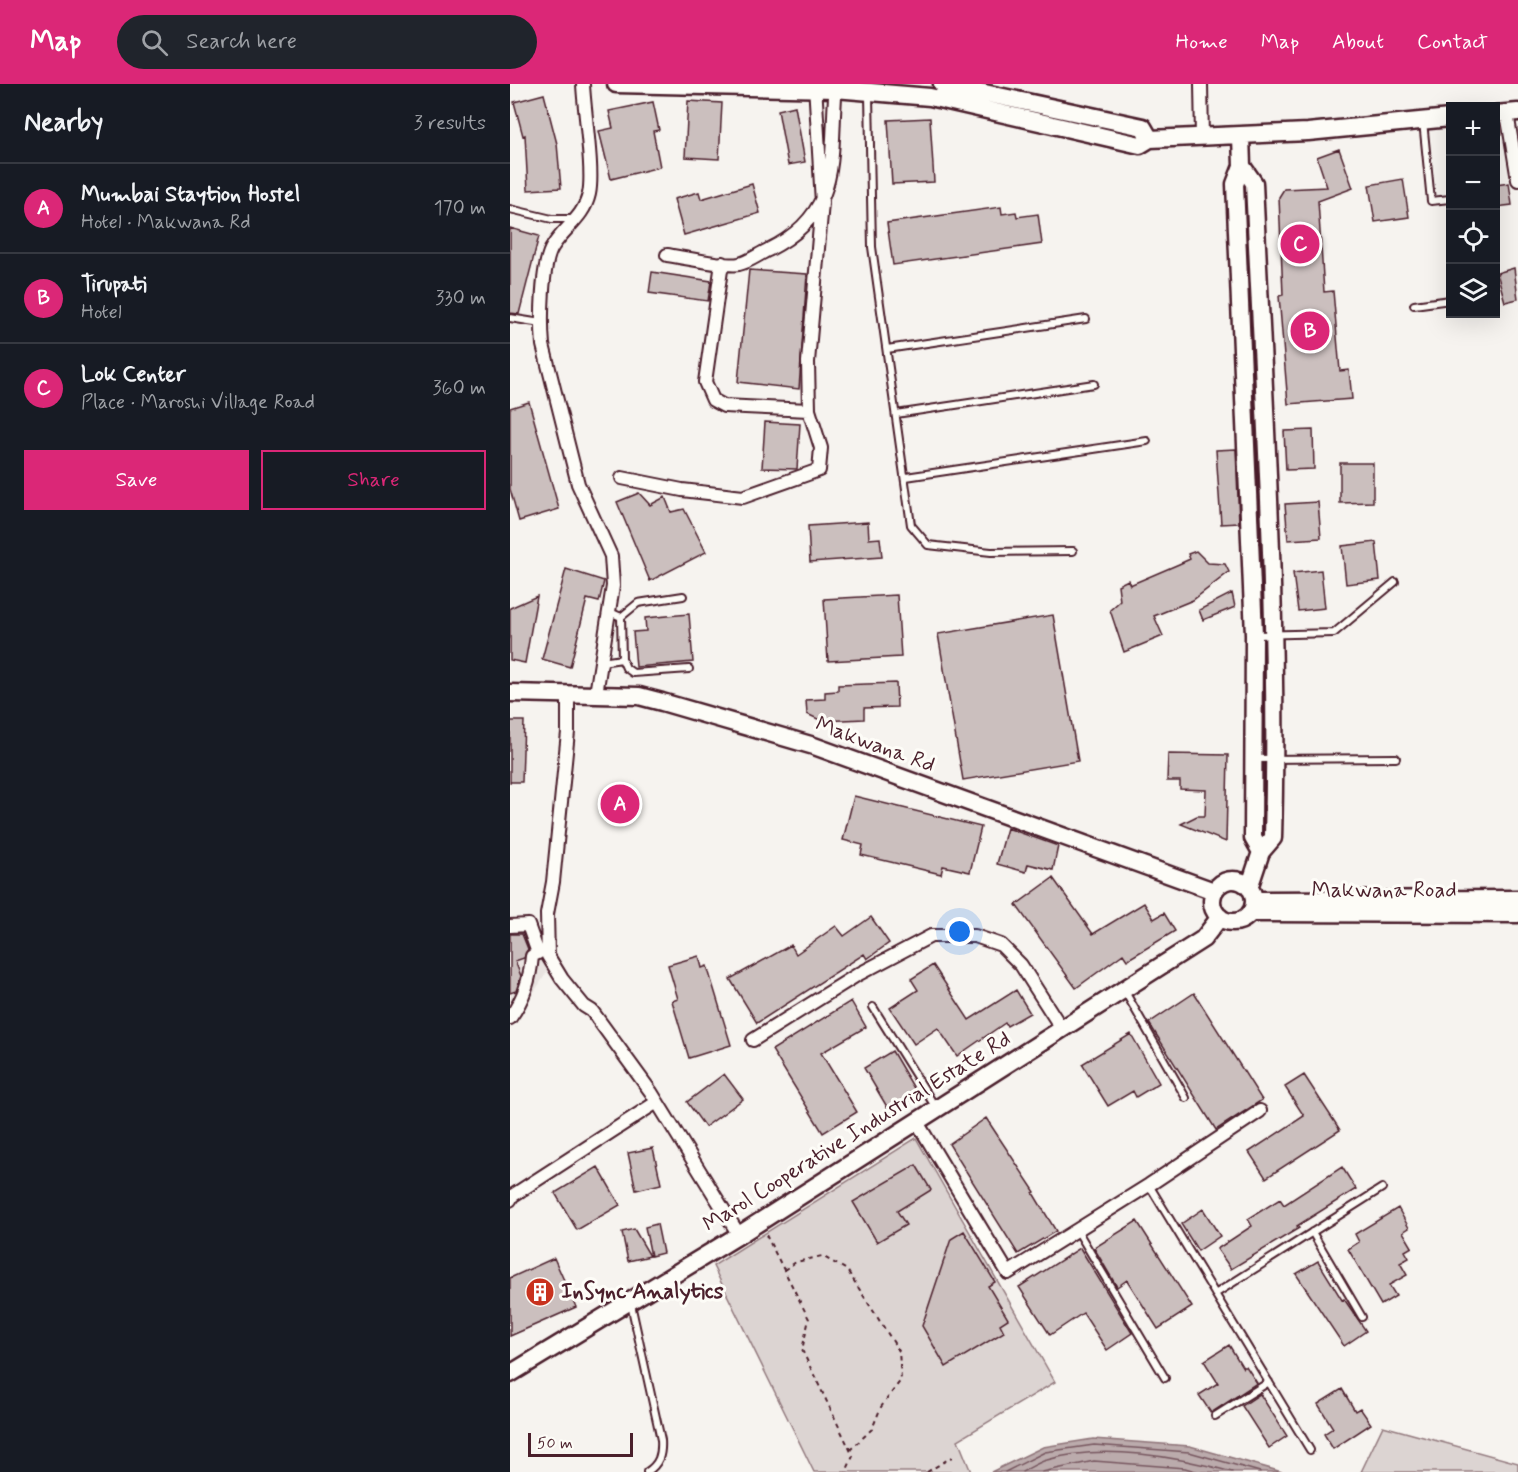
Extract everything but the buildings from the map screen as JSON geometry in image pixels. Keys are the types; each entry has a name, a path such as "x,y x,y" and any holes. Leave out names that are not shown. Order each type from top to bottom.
{"street":[{"path":"583,84 589,194 578,219 552,247 545,272 541,323 543,345 578,484 611,556 613,586 596,694"},
{"path":"616,84 869,88 930,97 1140,145 1150,139 1241,136 1446,118"},
{"path":"942,84 1143,127 1150,139"},
{"path":"1202,84 1199,92 1202,138"},
{"path":"622,478 743,497 819,470 821,447 809,410 807,362 822,203 815,86"},
{"path":"667,255 738,265 785,241 822,203 833,161 836,87"},
{"path":"1507,113 1518,180"},
{"path":"1241,136 1242,166 1235,184 1254,635 1253,838 1261,852"},
{"path":"1242,166 1254,183 1274,634 1276,759 1273,838 1261,852 1251,900 1236,922 1220,917 1212,904 1215,891 1222,883 1230,880 1238,880 1251,900"},
{"path":"722,263 705,382 712,400 724,406 809,410"},
{"name":"Makwana Rd","path":"510,693 639,696 814,746 1215,891"},
{"path":"568,693 568,732 553,882 547,914 548,956 562,979 592,1011 657,1102 739,1235"},
{"name":"Makwana Road","path":"1391,907 1518,899"},
{"name":"Makwana Road","path":"1251,900 1518,914"},
{"name":"Marol Cooperative Industrial Estate Rd","path":"510,1374 739,1235 1124,990 1203,939 1220,917"},
{"path":"510,926 528,925 538,953 532,956 530,978 521,1002 510,1018"},
{"path":"753,1040 856,975 931,936 975,936 1001,945 1022,965 1062,1029"},
{"path":"510,1200 512,1196 657,1102"},
{"path":"916,1122 1008,1273 1149,1185 1260,1111"}],"lane":[{"path":"869,88 872,247 911,525 928,545 991,552 1074,551"},
{"path":"1423,121 1431,201 1446,199"},
{"path":"510,209 552,219 578,219"},
{"path":"1414,305 1446,301"},
{"path":"510,318 541,323"},
{"path":"887,349 1086,320"},
{"path":"896,414 1094,384"},
{"path":"906,477 1147,441"},
{"path":"1254,635 1334,633 1395,582"},
{"path":"621,617 638,603 683,596"},
{"path":"609,611 621,617"},
{"path":"621,617 622,659 626,668 633,673 689,669"},
{"path":"601,662 622,659"},
{"path":"1255,759 1396,758"},
{"path":"1124,990 1186,1098"},
{"path":"873,1007 937,1109"},
{"path":"1149,1185 1310,1450"},
{"path":"1215,1294 1382,1188"},
{"path":"1077,1230 1165,1378"},
{"path":"1312,1232 1362,1317"},
{"path":"630,1301 661,1440 662,1454 655,1467 647,1472"},
{"path":"1215,1416 1269,1382"}],"path":[{"path":"762,1227 809,1319 802,1350 853,1456 846,1472"},
{"path":"784,1270 796,1262 822,1256 848,1270 899,1352 901,1380 881,1407 872,1430 850,1449"},
{"path":"927,1472 952,1457"}],"shaded area":[{"path":"529,916 547,972 510,1030 510,921"},
{"path":"916,1138 1055,1382 958,1440 971,1472 814,1472 713,1266"},
{"path":"1383,1426 1518,1463 1518,1472 1361,1472"}],"water":[{"path":"1093,1439 1190,1446 1282,1472 991,1472 1043,1447"}],"place":[{"name":"Lok Center","path":"1300,244"},
{"name":"Tirupati","path":"1310,331"},
{"name":"Mumbai Staytion Hostel","path":"620,804"},
{"name":"InSync Analytics","path":"540,1292"}]}
